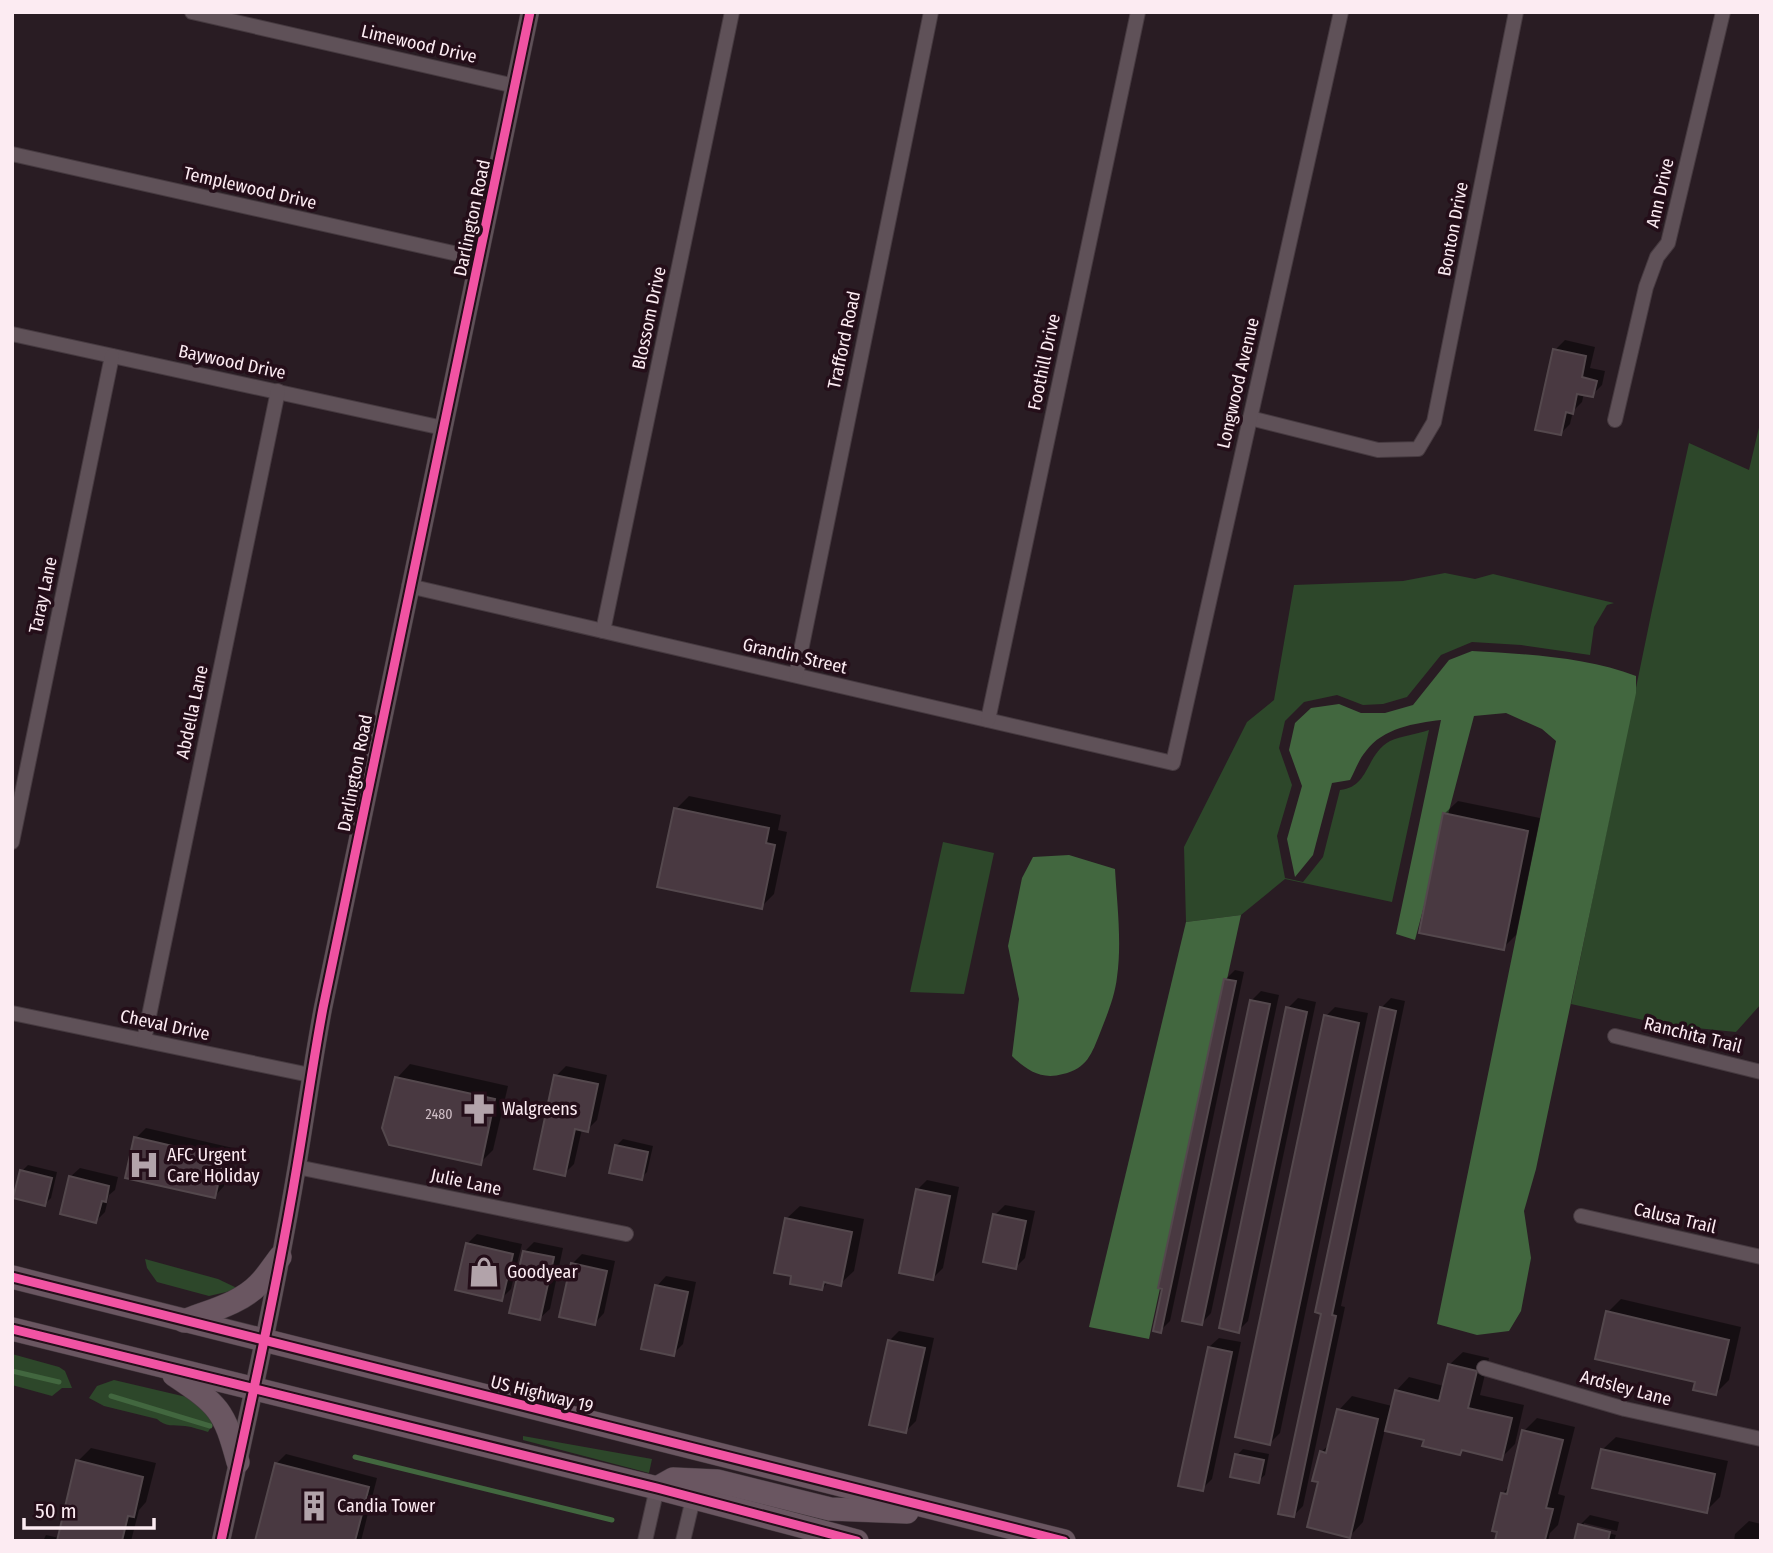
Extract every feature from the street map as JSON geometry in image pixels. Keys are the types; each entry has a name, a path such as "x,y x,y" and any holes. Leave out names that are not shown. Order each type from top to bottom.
{"highway":[{"path":"184,1321 240,1299 260,1283 280,1257"},
{"name":"US Highway 19","path":"12,1277 1064,1541"},
{"path":"12,1329 657,1488 856,1541"},
{"path":"163,1367 209,1399 230,1429 238,1462"},
{"path":"657,1488 673,1479 717,1481 830,1508 955,1514"}],"street":[{"name":"Limewood Drive","path":"192,12 515,86"},
{"name":"Darlington Road","path":"221,1541 265,1340 297,1167 310,1075 409,586 530,12"},
{"name":"Blossom Drive","path":"603,631 732,12"},
{"name":"Trafford Road","path":"796,675 931,12"},
{"name":"Foothill Drive","path":"988,720 1138,12"},
{"name":"Longwood Avenue","path":"1173,763 1341,12"},
{"name":"Bonton Drive","path":"1250,418 1378,450 1418,449 1434,422 1516,12"},
{"name":"Ann Drive","path":"1615,420 1646,287 1657,257 1668,243 1723,12"},
{"name":"Templewood Drive","path":"12,154 480,259"},
{"name":"Baywood Drive","path":"12,334 443,428"},
{"name":"Taray Lane","path":"12,842 111,356"},
{"name":"Abdella Lane","path":"144,1040 278,391"},
{"name":"Grandin Street","path":"409,586 1173,763"},
{"name":"Cheval Drive","path":"12,1013 310,1075"},
{"name":"Ranchita Trail","path":"1615,1036 1761,1072"},
{"name":"Julie Lane","path":"297,1167 626,1234"},
{"name":"Calusa Trail","path":"1581,1216 1761,1257"},
{"name":"Ardsley Lane","path":"1484,1368 1625,1409 1761,1439"},
{"path":"645,1541 657,1488"},
{"path":"683,1541 693,1499"}],"shaded area":[{"path":"1761,419 1761,1004 1736,1032 1666,1025 1571,1004 1689,443 1749,470"},
{"path":"1445,573 1475,579 1493,574 1614,603 1607,605 1594,627 1590,655 1521,645 1472,642 1441,655 1407,697 1383,704 1363,705 1337,695 1304,702 1285,721 1279,748 1292,785 1277,836 1285,878 1303,882 1323,857 1340,790 1357,783 1376,754 1390,741 1429,730 1392,902 1285,879 1241,915 1186,922 1184,847 1247,722 1274,700 1294,585 1403,581"},
{"path":"1472,651 1534,655 1597,664 1636,676 1636,693 1536,1169 1524,1211 1531,1258 1521,1311 1509,1331 1477,1335 1437,1324 1556,741 1542,729 1506,713 1474,716 1415,940 1396,934 1441,720 1410,725 1381,737 1364,754 1350,780 1332,783 1313,855 1295,877 1287,839 1302,786 1289,750 1295,723 1311,708 1339,704 1361,713 1385,713 1413,705 1449,660"},
{"path":"943,842 994,853 964,994 910,992"},
{"path":"1069,855 1115,869 1119,923 1118,964 1113,998 1091,1053 1083,1064 1071,1072 1048,1076 1029,1070 1012,1056 1019,999 1008,946 1022,878 1033,857"},
{"path":"1241,915 1149,1339 1089,1327 1186,922"},
{"path":"145,1259 218,1279 239,1289 209,1296 157,1282 147,1268"},
{"path":"12,1354 59,1367 65,1371 72,1388 62,1388 52,1396 12,1385"},
{"path":"114,1380 195,1399 214,1422 208,1432 188,1426 170,1425 157,1419 104,1406 89,1398 97,1386"},
{"path":"523,1436 652,1459 649,1473 523,1440"}],"building":[{"path":"1553,349 1586,356 1582,377 1597,381 1593,397 1577,394 1573,414 1566,412 1561,435 1535,430"},
{"path":"674,808 769,828 766,843 775,845 762,909 657,887"},
{"path":"1443,813 1528,831 1504,950 1419,933"},
{"path":"1224,979 1236,981 1161,1333 1153,1331 1162,1289 1158,1288"},
{"path":"1250,1000 1270,1004 1202,1325 1182,1321"},
{"path":"1286,1007 1307,1012 1239,1333 1219,1328"},
{"path":"1380,1007 1396,1011 1332,1315 1336,1316 1294,1517 1278,1514 1321,1314 1315,1312"},
{"path":"1324,1015 1359,1023 1270,1445 1235,1437"},
{"path":"554,1075 598,1084 588,1132 575,1129 565,1176 534,1169"},
{"name":"Walgreens","path":"395,1077 495,1099 481,1165 389,1145 382,1128"},
{"path":"134,1137 224,1158 215,1198 125,1178"},
{"path":"615,1145 648,1152 642,1180 609,1173"},
{"path":"20,1170 52,1178 45,1206 13,1198"},
{"path":"69,1176 109,1186 106,1202 102,1201 96,1223 60,1214"},
{"path":"916,1189 950,1196 933,1280 899,1273"},
{"path":"993,1214 1026,1221 1016,1269 983,1262"},
{"path":"785,1218 852,1232 841,1286 824,1282 822,1290 790,1284 791,1276 774,1273"},
{"name":"Goodyear","path":"466,1243 513,1254 502,1301 455,1290"},
{"path":"523,1251 554,1257 540,1320 509,1313"},
{"path":"571,1263 607,1271 595,1325 559,1317"},
{"path":"655,1285 688,1292 674,1356 641,1349"},
{"path":"1606,1311 1729,1340 1716,1395 1693,1390 1695,1382 1595,1359"},
{"path":"888,1340 925,1348 906,1433 869,1425"},
{"path":"1208,1347 1232,1352 1203,1491 1178,1486"},
{"path":"1448,1364 1477,1371 1468,1408 1512,1418 1502,1460 1462,1450 1460,1455 1422,1446 1424,1440 1385,1431 1395,1390 1439,1401"},
{"path":"1337,1409 1378,1419 1350,1538 1307,1527 1318,1482 1312,1481 1320,1451 1326,1453"},
{"path":"1522,1430 1563,1440 1546,1508 1553,1509 1545,1540 1495,1541 1497,1532 1492,1531 1501,1493 1507,1494"},
{"path":"1601,1449 1715,1474 1707,1513 1592,1488"},
{"path":"1235,1454 1264,1460 1259,1483 1230,1477"},
{"path":"76,1460 143,1477 134,1517 128,1516 122,1541 57,1541"},
{"name":"Candia Tower","path":"275,1463 369,1487 355,1541 255,1541"},
{"path":"1578,1524 1610,1532 1608,1541 1574,1541"}],"waterway":[{"path":"12,1371 59,1382"},
{"path":"111,1396 210,1426"},
{"path":"355,1457 612,1520"}],"cycle path":[{"path":"221,1541 280,1260 323,1008 530,12"},
{"path":"12,1277 1064,1541"},
{"path":"12,1329 657,1488 857,1541"}],"place":[{"name":"Walgreens","path":"479,1109"},
{"name":"AFC Urgent Care Holiday","path":"144,1165"},
{"name":"Goodyear","path":"484,1272"},
{"name":"Candia Tower","path":"314,1506"}]}
